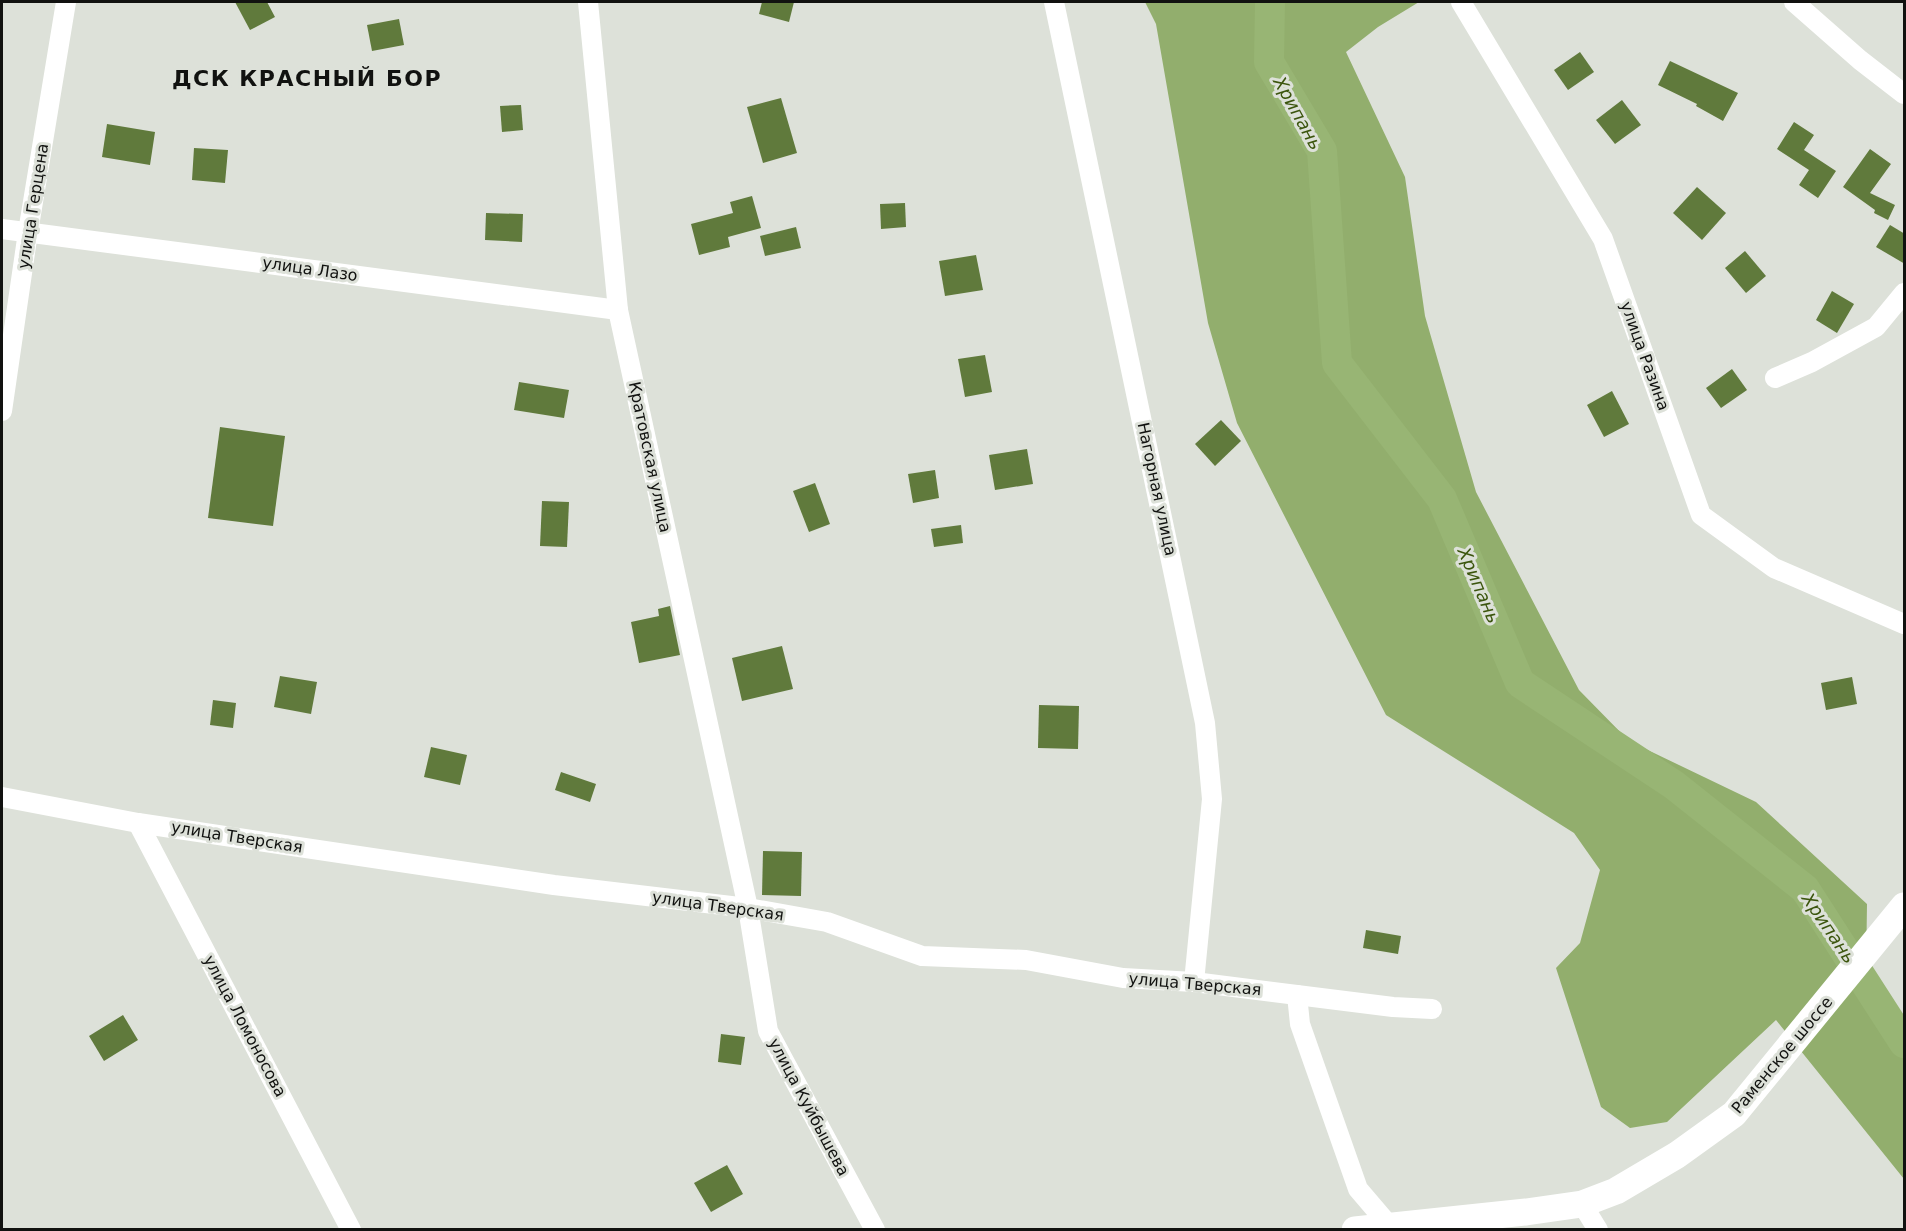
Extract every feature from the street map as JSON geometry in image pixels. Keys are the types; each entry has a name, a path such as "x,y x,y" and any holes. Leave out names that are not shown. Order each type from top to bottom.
{"main road":[{"name":"Раменское шоссе","path":"1355,1230 1582,1204 1616,1191 1677,1155 1734,1114 1905,906"}],"street":[{"name":"улица Герцена","path":"2,411 27,232 66,2"},
{"name":"Кратовская улица","path":"588,2 618,310 748,908"},
{"name":"Нагорная улица","path":"1054,2 1206,723 1212,799 1194,982"},
{"name":"улица Разина","path":"1461,2 1603,240 1701,515 1774,568 1905,624"},
{"path":"1794,2 1860,60 1905,94"},
{"name":"улица Лазо","path":"2,229 618,310"},
{"path":"1775,378 1812,362 1876,327 1905,293"},
{"name":"улица Тверская","path":"2,797 138,823 554,885 748,908 827,921 922,956 1026,960 1124,978 1194,982 1432,1009"},
{"name":"улица Ломоносова","path":"138,823 351,1230"},
{"name":"улица Куйбышева","path":"748,908 768,1031 875,1230"},
{"path":"1297,995 1300,1023 1358,1189 1392,1227"},
{"path":"1582,1204 1598,1230"}],"green space":[{"path":"1145,2 1419,2 1378,27 1346,52 1405,177 1425,316 1476,492 1579,690 1629,741 1756,802 1867,904 1866,973 1904,1018 1904,1179 1776,1020 1667,1122 1630,1128 1601,1107 1556,968 1580,943 1600,870 1574,833 1386,715 1237,423 1208,323 1156,24"}],"building":[{"path":"235,2 267,2 275,17 250,30"},
{"path":"762,2 794,2 789,22 759,14"},
{"path":"399,19 404,45 372,51 367,25"},
{"path":"1580,52 1594,72 1568,90 1554,70"},
{"path":"1670,61 1738,93 1723,121 1696,106 1697,104 1658,85"},
{"path":"781,98 797,153 763,163 747,107"},
{"path":"1622,100 1641,125 1615,144 1596,120"},
{"path":"521,105 523,130 502,132 500,106"},
{"path":"1794,122 1814,135 1804,150 1836,171 1818,198 1799,185 1809,170 1777,149"},
{"path":"107,124 155,132 150,165 102,157"},
{"path":"194,148 228,150 225,183 192,180"},
{"path":"1870,149 1891,164 1870,193 1895,205 1888,220 1874,213 1875,210 1843,187"},
{"path":"1697,187 1726,213 1702,240 1673,213"},
{"path":"752,196 761,228 728,237 730,247 699,255 691,224 733,213 730,202"},
{"path":"905,203 906,227 881,229 880,204"},
{"path":"486,213 523,214 522,242 485,240"},
{"path":"1890,225 1905,234 1905,264 1876,247"},
{"path":"796,227 801,248 765,256 760,236"},
{"path":"1745,251 1766,276 1746,293 1725,268"},
{"path":"976,255 983,290 945,296 939,261"},
{"path":"1832,291 1854,304 1837,333 1816,320"},
{"path":"985,355 992,392 965,397 958,359"},
{"path":"1732,369 1747,390 1721,408 1706,388"},
{"path":"519,382 569,390 564,418 514,410"},
{"path":"1612,391 1629,424 1604,437 1587,405"},
{"path":"1221,420 1241,441 1215,466 1195,444"},
{"path":"220,427 285,436 273,526 208,518"},
{"path":"1027,449 1033,484 995,490 989,455"},
{"path":"935,470 939,498 913,503 908,474"},
{"path":"815,483 830,524 809,532 793,491"},
{"path":"542,501 569,502 567,547 540,546"},
{"path":"961,525 963,543 934,547 931,529"},
{"path":"670,606 680,655 639,663 631,622 659,616 658,609"},
{"path":"782,646 793,689 742,701 732,658"},
{"path":"280,676 317,682 311,714 274,707"},
{"path":"1852,677 1857,704 1826,710 1821,683"},
{"path":"213,700 236,703 233,728 210,725"},
{"path":"1039,705 1079,706 1078,749 1038,748"},
{"path":"431,747 467,755 460,785 424,777"},
{"path":"561,772 596,784 590,802 555,790"},
{"path":"763,851 802,852 801,896 762,895"},
{"path":"1366,930 1401,936 1398,954 1363,948"},
{"path":"123,1015 138,1040 104,1061 89,1036"},
{"path":"721,1034 745,1037 741,1065 718,1062"},
{"path":"727,1165 743,1194 711,1212 694,1183"}],"waterway":[{"name":"Хрипань","path":"1270,2 1269,62 1322,151 1337,363 1442,499 1520,683 1674,785 1805,889 1904,1043"}],"district":[{"name":"ДСК КРАСНЫЙ БОР","path":"307,78"}]}
